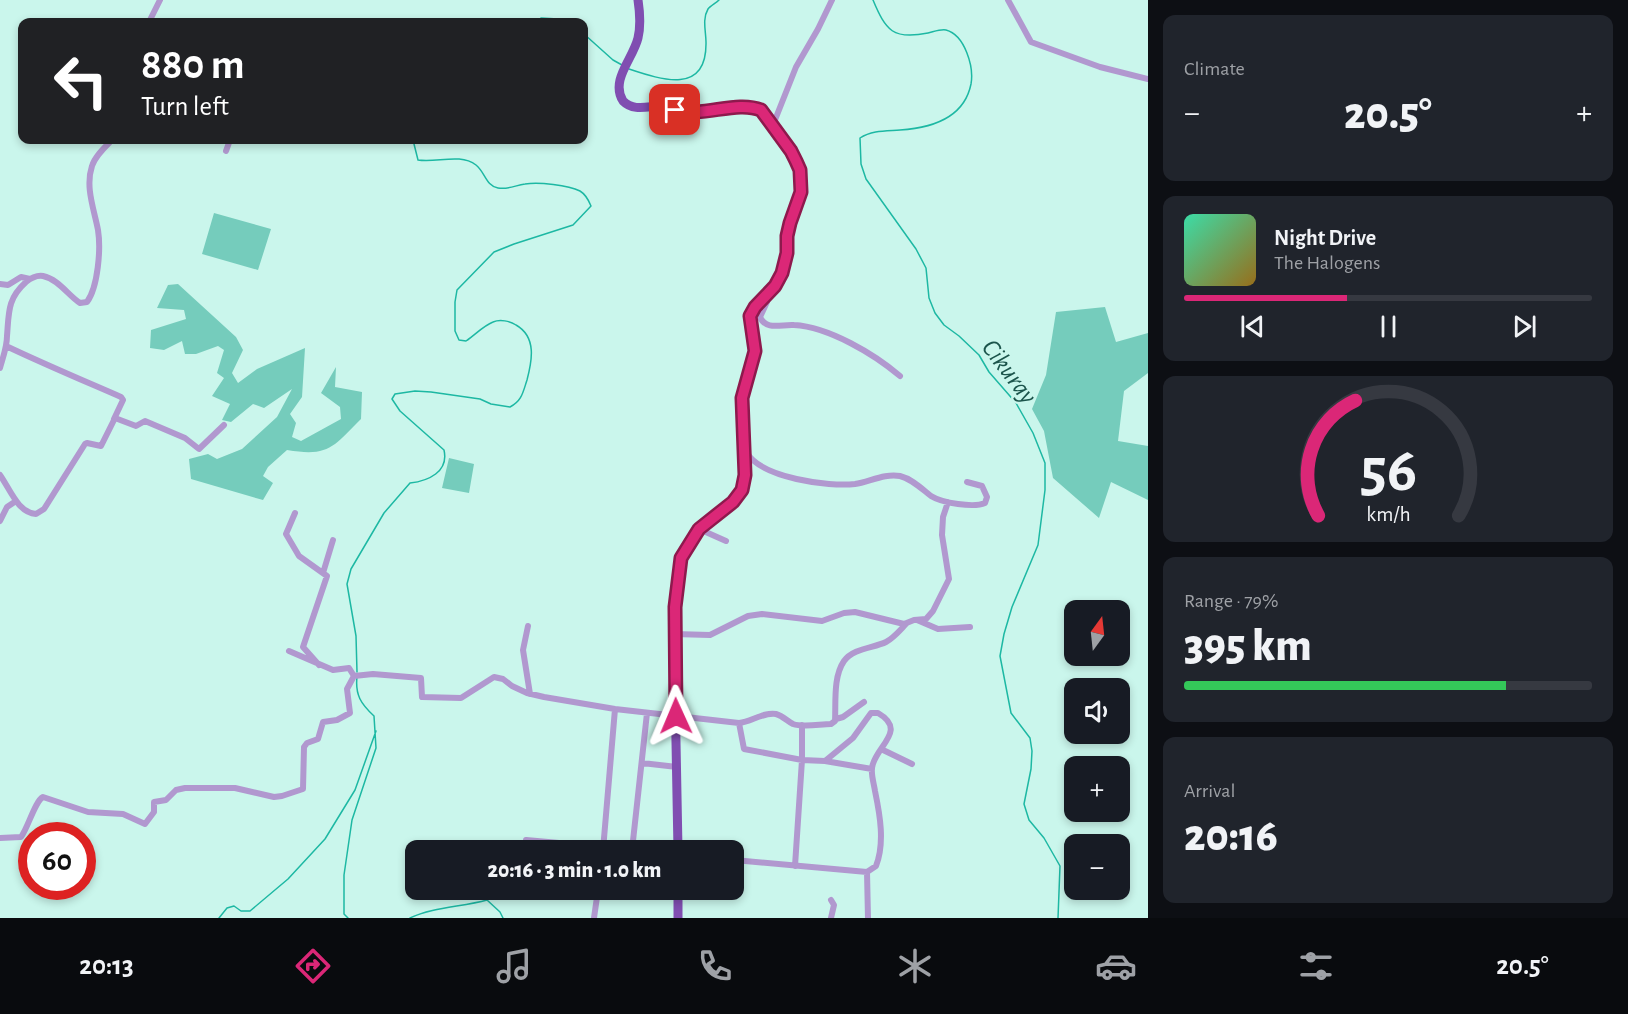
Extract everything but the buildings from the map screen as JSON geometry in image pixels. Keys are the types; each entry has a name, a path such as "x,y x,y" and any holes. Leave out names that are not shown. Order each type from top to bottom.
{"main road":[{"path":"638,0 640,23 633,53 621,76 619,87 621,97 630,106 636,108 664,106 680,111 696,112 752,108 764,112 791,151 800,170 801,180 801,192 787,236 787,253 782,273 767,297 755,307 750,316 755,351 742,398 745,475 741,493 699,529 681,558 674,634 678,840"},
{"path":"678,900 678,918"}],"street":[{"path":"151,18 160,0"},
{"path":"773,124 796,67 832,0"},
{"path":"1008,0 1031,42 1100,67 1148,80"},
{"path":"0,368 6,346 7,318 11,301 30,279 41,275 49,278 80,303 87,302 94,294 97,282 99,234 90,191 92,167 95,159 108,144"},
{"path":"226,151 229,144"},
{"path":"0,284 8,285 21,277 30,279"},
{"path":"767,297 760,317 761,321 767,325 794,325 824,332 863,350 900,376"},
{"path":"0,475 16,501 27,513 41,512 85,444 87,442 101,446 123,398 6,346"},
{"path":"114,419 136,426 145,421 185,438 199,449 224,424"},
{"path":"744,447 751,460 783,475 805,482 851,484 901,476 909,479 933,497 948,502 978,505 985,503 987,497 982,486 967,482"},
{"path":"0,521 7,507 16,501"},
{"path":"836,719 836,690 845,659 887,641 907,623 916,619 926,619 949,579 942,535 943,518 948,502"},
{"path":"295,513 286,534 299,556 327,578 303,647 319,665"},
{"path":"699,529 726,541"},
{"path":"323,573 333,540"},
{"path":"674,634 710,635 748,616 762,614 822,621 844,613 855,612 907,623"},
{"path":"916,619 938,629 970,627"},
{"path":"528,626 523,650 530,694"},
{"path":"289,651 333,670 350,668 355,675"},
{"path":"355,675 421,678 422,697 461,698 494,677 503,679 530,694 615,709 739,723 748,722 760,716 778,714 792,724 831,724 864,702"},
{"path":"0,837 21,837 34,814 37,801 43,797 88,812 123,814 143,824 154,812 154,802 166,800 178,789 235,788 274,797 303,789 306,759 304,747 307,743 318,739 323,722 337,720 350,713 347,689 355,675"},
{"path":"604,840 615,709"},
{"path":"744,861 867,872 876,866 879,855 880,821 872,769 874,759 890,735 891,729 882,715 873,712 853,738 825,761"},
{"path":"635,840 647,713"},
{"path":"739,723 744,749 802,760 825,761 872,769"},
{"path":"795,866 802,725"},
{"path":"881,749 912,764"},
{"path":"642,763 677,767"},
{"path":"867,872 868,918"},
{"path":"594,918 597,900"},
{"path":"831,900 834,905 831,918"}],"green space":[{"path":"214,213 271,229 258,270 202,254"},
{"path":"178,284 236,337 243,350 232,373 238,383 257,369 305,348 302,397 290,414 296,423 292,437 301,441 341,419 340,407 321,393 336,367 335,387 362,392 361,419 344,437 321,451 287,450 268,467 263,476 273,483 263,500 191,479 189,459 208,454 217,459 242,449 277,417 292,389 264,408 253,404 231,422 222,420 230,404 212,396 224,378 217,373 224,350 218,346 196,354 185,354 182,341 164,350 150,348 151,330 186,319 184,310 157,308 168,285"},
{"path":"1105,307 1116,342 1148,333 1148,373 1124,391 1118,441 1148,446 1148,500 1111,482 1099,518 1053,478 1044,431 1032,409 1046,375 1056,312"},
{"path":"449,458 474,464 469,493 442,488"}],"waterway":[{"path":"629,69 668,79 680,80 691,77 699,70 704,59 706,13 719,0"},
{"name":"Cikuray","path":"873,0 887,26 899,34 916,35 939,30 953,33 967,52 971,69 971,84 967,96 954,113 923,127 879,131 865,135 860,138 861,164 866,179 916,249 926,268 929,298 935,313 944,325 979,355 989,372 1016,403 1033,433 1045,463 1045,490 1038,545 1012,607 1000,656 1011,713 1030,738 1031,769 1024,804 1029,820 1044,838 1060,866 1058,918"},
{"path":"588,38 622,65"},
{"path":"357,672 356,636 347,584 351,569 384,513 410,483 436,474 445,458 444,450 400,411 392,399 395,394 415,391 480,399 491,404 510,407 517,402 523,392 530,365 531,350 527,336 514,324 499,321 486,326 466,341 459,340 455,331 457,290 494,252 573,225 591,206 582,192 553,184 531,183 505,188 494,187 479,168 470,161 418,160 414,144"},
{"path":"348,918 344,914 344,875 352,820 376,748 374,716 360,699 357,677"},
{"path":"219,918 227,908 234,906 241,911 250,911 288,879 325,839 355,790 376,731"},
{"path":"410,918 419,914 487,900 503,918"}],"route":[{"path":"675,110 696,112 752,108 761,110 791,151 800,170 801,180 801,192 787,236 787,253 782,273 767,297 755,307 750,316 755,351 742,398 745,475 742,490 733,502 699,529 681,558 674,634 676,716"}]}
